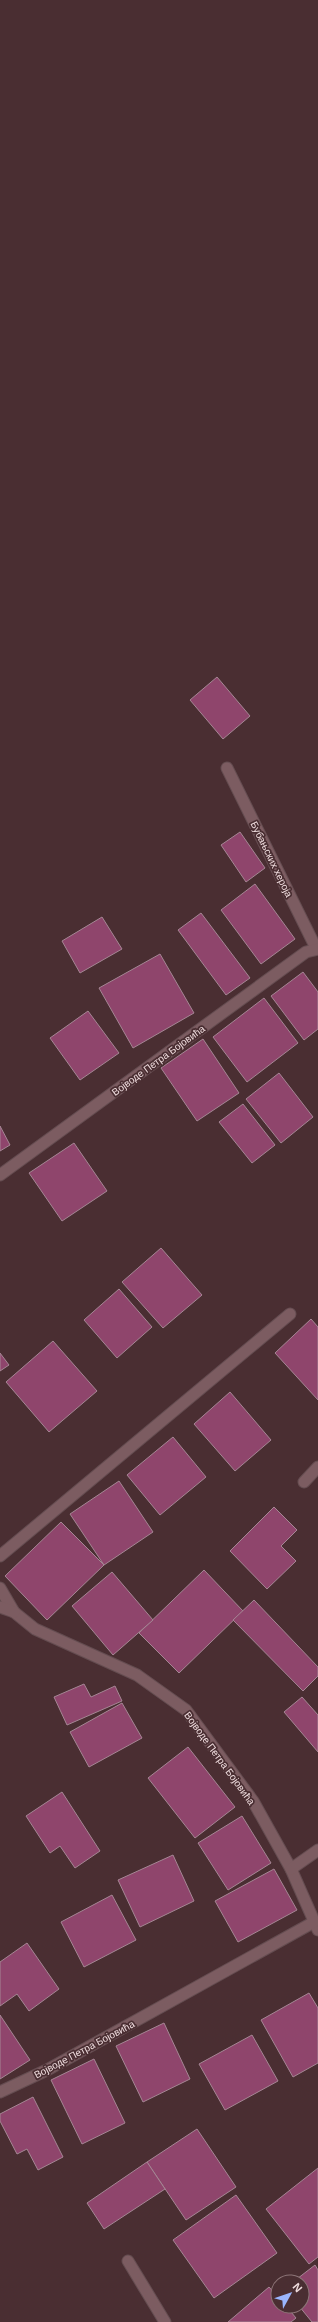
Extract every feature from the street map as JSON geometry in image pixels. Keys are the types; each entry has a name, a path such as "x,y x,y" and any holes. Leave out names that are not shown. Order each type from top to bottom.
{"street":[{"name":"Бубањских хероја","path":"227,768 317,948"},
{"name":"Војводе Петра Бојовића","path":"0,1175 300,957 317,948"},
{"path":"0,1556 290,1314"},
{"path":"304,1482 318,1467"},
{"name":"Војводе Петра Бојовића","path":"0,1588 14,1612 35,1628 137,1676 186,1710 253,1801 291,1869 316,1926 47,2070 0,2092"},
{"path":"0,1607 14,1612"},
{"path":"291,1869 318,1850"},
{"path":"128,2261 165,2322"}],"building":[{"path":"217,677 250,716 223,739 190,700"},
{"path":"240,832 265,868 246,882 221,845"},
{"path":"255,884 295,939 261,964 221,910"},
{"path":"201,913 250,978 226,995 178,930"},
{"path":"102,917 122,949 80,973 62,941"},
{"path":"160,954 194,1013 133,1048 99,988"},
{"path":"303,972 318,992 318,1029 304,1040 271,996"},
{"path":"264,998 298,1043 247,1082 213,1037"},
{"path":"88,1011 119,1053 80,1080 50,1038"},
{"path":"203,1039 239,1093 197,1121 161,1068"},
{"path":"279,1073 313,1117 281,1143 246,1099"},
{"path":"243,1104 275,1145 252,1163 219,1122"},
{"path":"0,1126 10,1145 0,1151"},
{"path":"74,1143 107,1191 62,1221 29,1173"},
{"path":"161,1248 202,1295 163,1328 122,1282"},
{"path":"119,1289 152,1327 117,1358 84,1320"},
{"path":"311,1319 318,1327 318,1400 275,1353"},
{"path":"53,1341 97,1391 49,1432 6,1382"},
{"path":"0,1353 9,1365 0,1371"},
{"path":"230,1392 271,1440 235,1471 194,1424"},
{"path":"173,1437 206,1477 160,1515 127,1475"},
{"path":"119,1481 153,1532 104,1565 70,1514"},
{"path":"274,1507 297,1530 281,1546 296,1561 267,1589 230,1551"},
{"path":"61,1522 104,1565 47,1620 5,1576"},
{"path":"204,1570 243,1611 179,1673 139,1633"},
{"path":"112,1572 153,1620 113,1655 72,1606"},
{"path":"254,1600 318,1667 318,1676 303,1691 233,1620"},
{"path":"84,1684 91,1697 115,1686 122,1701 67,1725 54,1697"},
{"path":"302,1697 318,1715 318,1752 284,1712"},
{"path":"122,1703 142,1738 89,1767 70,1732"},
{"path":"188,1747 235,1807 195,1838 148,1778"},
{"path":"62,1792 100,1851 75,1868 60,1846 50,1853 26,1816"},
{"path":"242,1816 271,1863 228,1890 198,1843"},
{"path":"173,1855 194,1901 140,1927 118,1880"},
{"path":"274,1869 297,1910 238,1942 215,1901"},
{"path":"112,1895 136,1940 84,1967 61,1922"},
{"path":"27,1943 59,1989 29,2011 17,1994 0,2006 0,1962"},
{"path":"309,1993 318,2008 318,2063 293,2077 261,2020"},
{"path":"0,2015 30,2060 0,2079"},
{"path":"164,2023 190,2079 143,2102 116,2046"},
{"path":"252,2035 278,2081 225,2110 199,2064"},
{"path":"94,2059 125,2123 82,2144 51,2080"},
{"path":"33,2097 63,2157 38,2170 27,2149 17,2154 0,2121 0,2114"},
{"path":"197,2129 236,2187 186,2220 147,2162"},
{"path":"147,2162 165,2189 104,2229 87,2203"},
{"path":"318,2168 318,2257 309,2264 266,2209"},
{"path":"236,2195 277,2253 214,2298 173,2240"},
{"path":"315,2265 318,2270 318,2322 312,2322 306,2314 310,2314 310,2274 303,2274"},
{"path":"269,2287 270,2314 293,2314 296,2318 291,2322 228,2322"}]}
